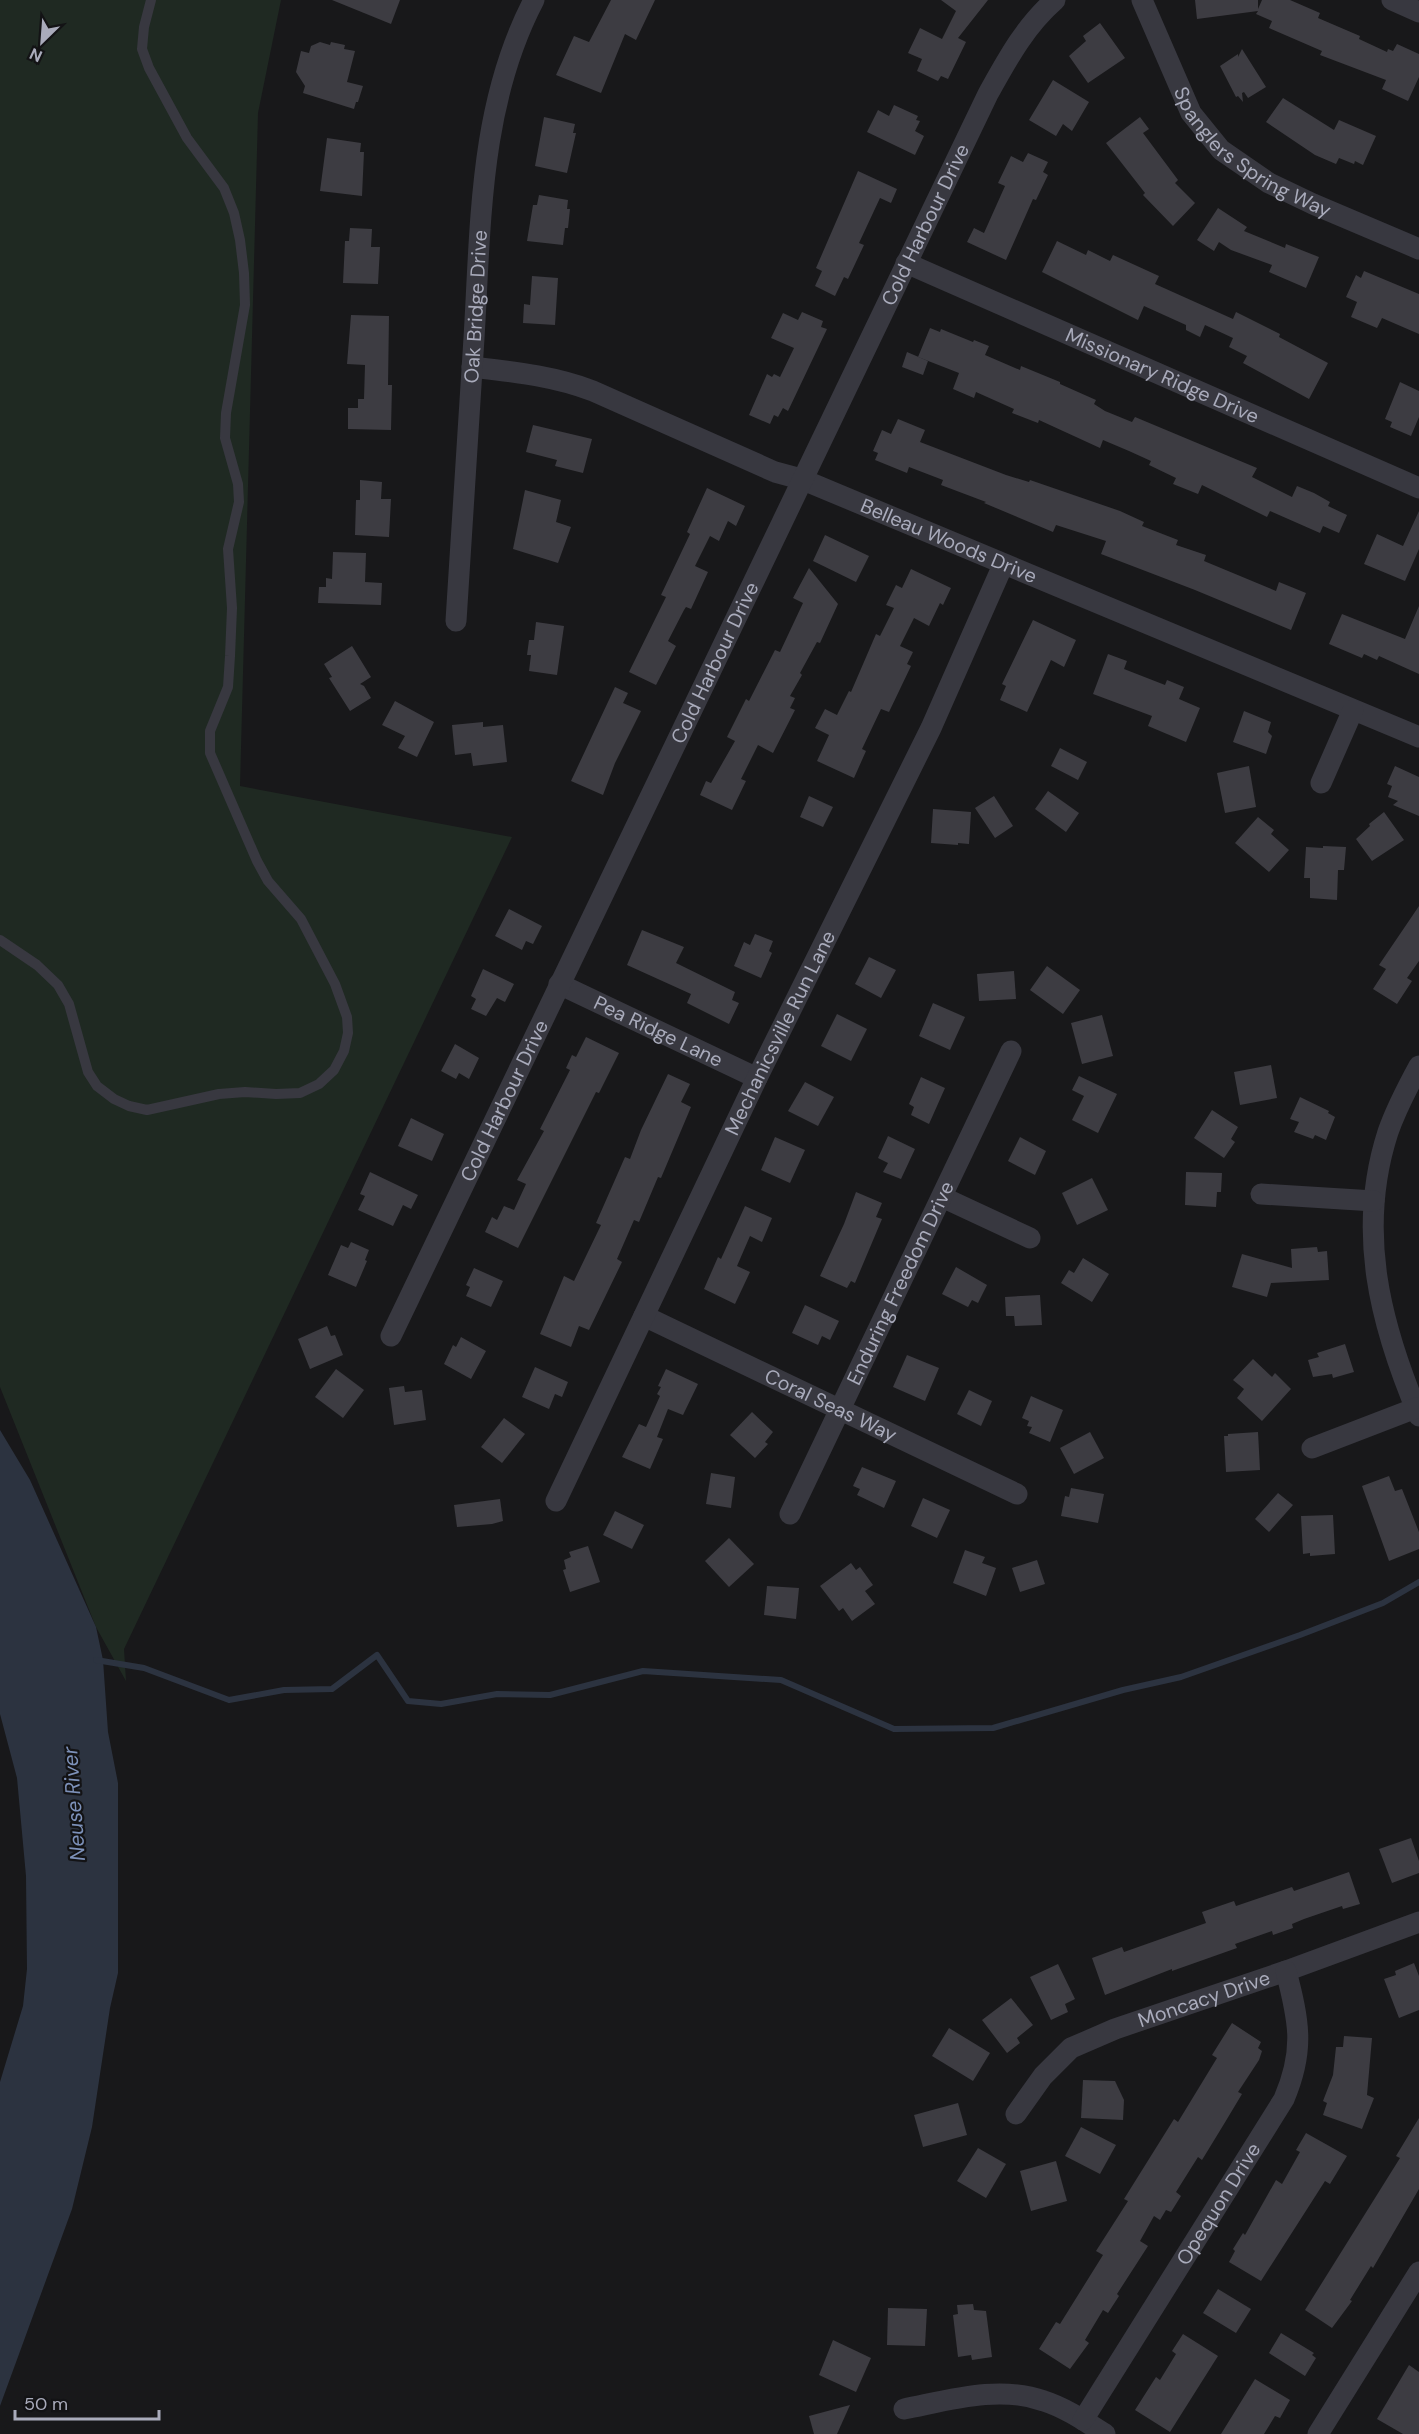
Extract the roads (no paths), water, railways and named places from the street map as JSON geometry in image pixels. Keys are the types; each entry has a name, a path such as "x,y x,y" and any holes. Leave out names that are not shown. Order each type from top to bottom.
{"street":[{"name":"Oak Bridge Drive","path":"456,621 483,183 489,134 507,62 534,0"},
{"name":"Cold Harbour Drive","path":"391,1336 988,94 1012,51 1035,17 1055,0"},
{"name":"Spanglers Spring Way","path":"1142,0 1191,113 1221,150 1269,183 1419,249"},
{"path":"1392,0 1419,12"},
{"name":"Missionary Ridge Drive","path":"906,263 1419,488"},
{"name":"Belleau Woods Drive","path":"472,367 535,374 566,381 593,391 775,472 801,479 1419,737"},
{"name":"Mechanicsville Run Lane","path":"556,1500 757,1078 931,728 1003,565"},
{"path":"1321,783 1353,710"},
{"name":"Pea Ridge Lane","path":"559,984 757,1078"},
{"name":"Enduring Freedom Drive","path":"790,1514 1011,1052"},
{"path":"1312,1448 1417,1412 1382,1316 1373,1252 1374,1201 1388,1133 1400,1101 1419,1066"},
{"path":"1261,1194 1374,1201"},
{"path":"942,1197 1030,1238"},
{"name":"Coral Seas Way","path":"644,1316 1017,1494"},
{"name":"Moncacy Drive","path":"1016,2114 1043,2076 1071,2048 1115,2029 1419,1923"},
{"name":"Opequon Drive","path":"1083,2420 1284,2099 1297,2062 1299,2044 1297,2013 1286,1971"},
{"path":"1318,2434 1419,2272"},
{"path":"904,2409 997,2392 1024,2395 1046,2401 1105,2434"}],"lane":[{"path":"0,940 37,965 58,985 69,1004 88,1072 98,1086 114,1099 129,1106 147,1110 195,1097 237,1092 300,1093 319,1084 334,1070 344,1051 348,1033 347,1017 335,984 301,919 262,871 210,753 210,731 228,687 232,608 228,549 239,502 238,484 225,438 226,413 245,305 244,273 238,231 224,188 187,138 142,49 144,27 151,0"}],"water":[{"name":"Neuse River","path":"0,1430 30,1480 96,1627 103,1660 108,1732 118,1783 118,1973 110,2008 92,2127 72,2209 0,2406 0,2082 23,2006 27,1969 26,1876 17,1778 0,1714"}],"waterway":[{"path":"96,1660 144,1668 229,1700 284,1690 332,1689 377,1655 408,1701 441,1704 497,1694 550,1695 643,1671 781,1680 894,1729 993,1728 1123,1690 1181,1677 1383,1603 1419,1582"}]}
